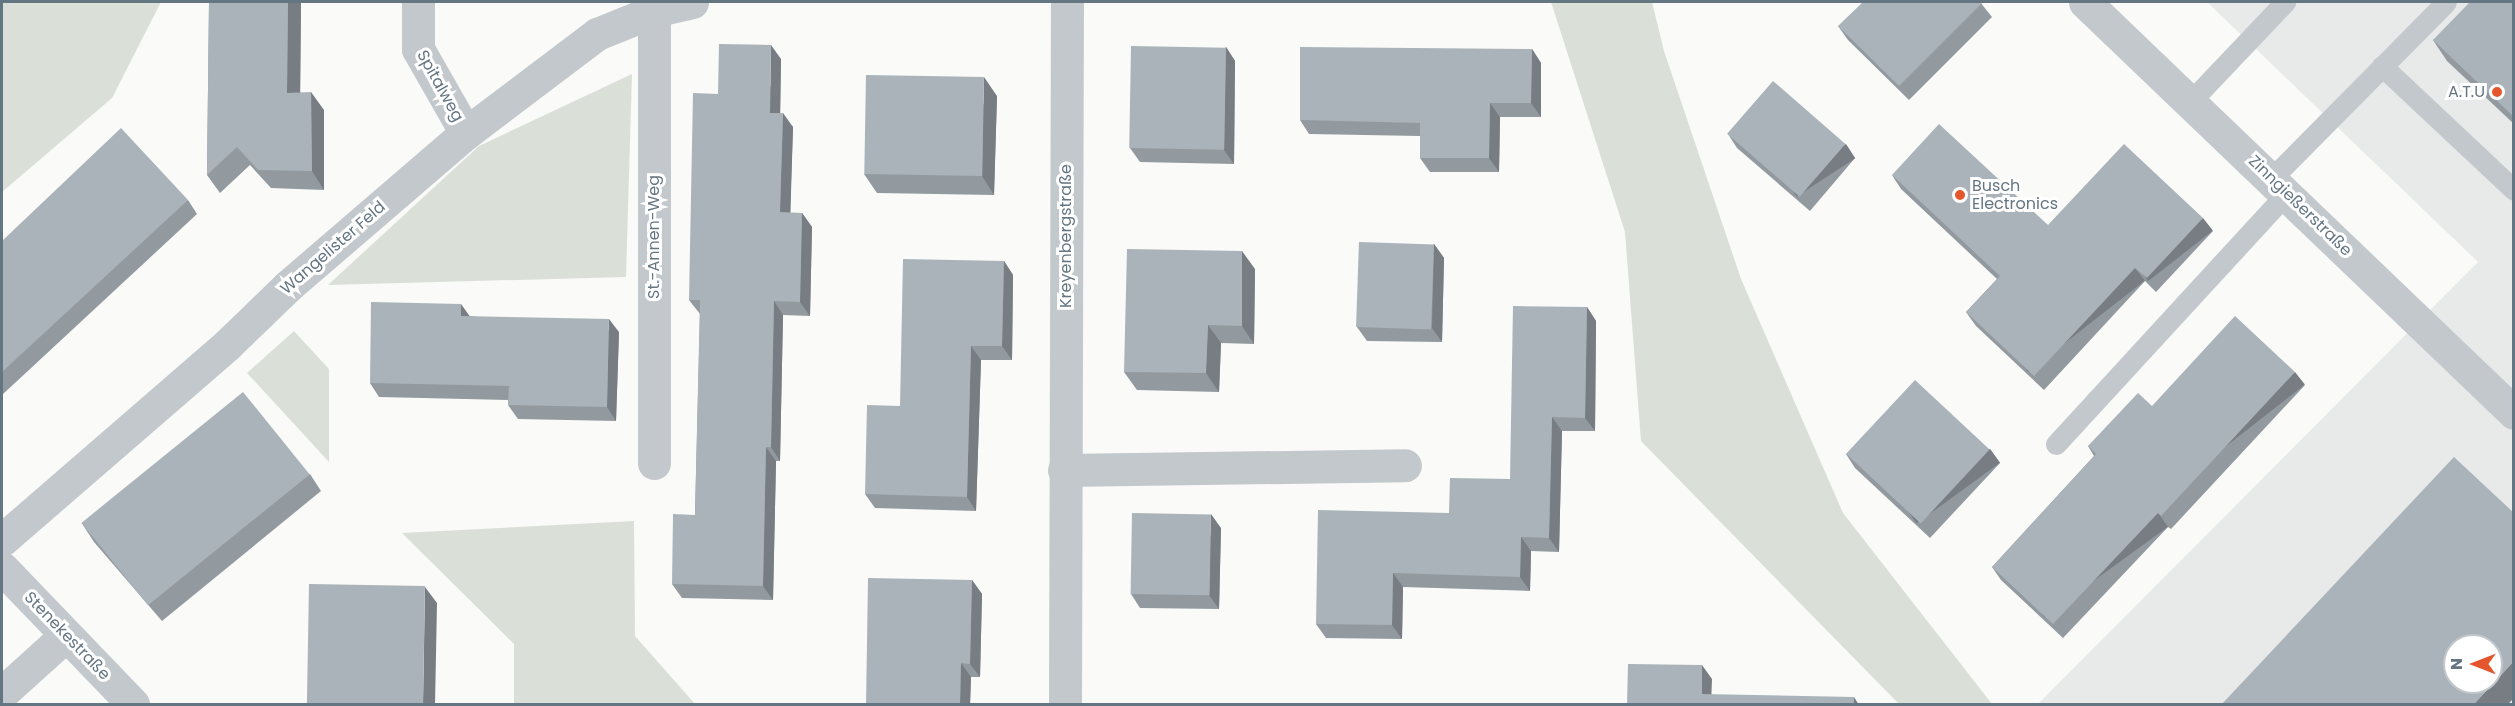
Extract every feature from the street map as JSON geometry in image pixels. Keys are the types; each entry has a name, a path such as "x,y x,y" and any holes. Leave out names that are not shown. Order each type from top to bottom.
{"street":[{"name":"Spitalweg","path":"418,2 418,49 466,133"},
{"name":"Wangelister Feld","path":"2,540 228,344 288,286 466,133 597,34 654,11 692,2"},
{"name":"Kreyenbergstraße","path":"1065,705 1067,2"},
{"name":"Zinngießerstraße","path":"2085,2 2191,101 2514,413"},
{"name":"St.-Annen-Weg","path":"654,11 654,463"},
{"path":"1064,470 1405,465"},
{"name":"Stenekestraße","path":"2,568 133,705"},
{"path":"2,693 65,636"}],"lane":[{"path":"2056,444 2382,66 2445,2"},
{"path":"2191,101 2278,4"},
{"path":"2382,66 2514,190"}],"shaded area":[{"path":"2,2 161,2 112,98 2,192"},
{"path":"1551,2 1652,2 1664,51 1741,279 1843,513 1992,704 1899,704 1641,441 1625,232"},
{"path":"2207,2 2513,2 2513,704 2038,704 2478,262"},
{"path":"632,74 626,277 328,285 479,146"},
{"path":"294,331 329,369 329,462 247,373"},
{"path":"634,521 635,636 695,704 514,704 514,644 402,533"}],"building":[{"path":"209,2 288,2 287,93 311,92 312,171 258,170 237,147 207,175"},
{"path":"1863,2 1982,3 1899,86 1838,26"},
{"name":"A.T.U","path":"2470,2 2514,2 2514,117 2433,40"},
{"path":"719,44 771,45 770,113 783,113 780,212 802,213 800,302 774,301 771,447 766,447 763,586 672,584 673,514 695,515 700,300 689,300 693,93 718,94"},
{"path":"1131,46 1226,48 1224,150 1129,148"},
{"path":"1300,47 1532,49 1531,103 1490,103 1489,158 1420,158 1420,123 1300,120"},
{"path":"866,75 984,77 982,176 864,174"},
{"path":"1773,81 1845,144 1800,197 1727,134"},
{"path":"1939,124 2048,225 2124,144 2203,218 2147,278 2135,268 2034,376 1966,312 2000,276 1892,175"},
{"path":"121,128 188,200 2,372 2,241"},
{"path":"1359,242 1434,245 1431,330 1356,327"},
{"path":"1127,249 1242,251 1242,326 1208,325 1206,373 1124,372"},
{"path":"903,259 1004,261 1002,346 971,346 967,497 865,494 867,405 900,406"},
{"path":"371,302 461,304 461,316 609,319 607,407 508,405 509,386 370,383"},
{"path":"1513,306 1587,307 1585,418 1552,417 1549,538 1521,537 1520,577 1393,573 1392,625 1316,624 1318,510 1449,513 1450,478 1510,479"},
{"path":"2235,316 2295,372 2161,516 2158,513 2053,624 1992,567 2096,454 2088,446 2138,393 2152,406"},
{"path":"1915,380 1990,450 1921,523 1846,454"},
{"path":"243,392 310,474 148,605 81,523"},
{"path":"2454,457 2514,513 2514,661 2503,673 2503,634 2443,634 2443,694 2483,694 2473,705 2221,705"},
{"path":"1132,513 1211,514 1210,595 1131,594"},
{"path":"868,578 972,580 970,664 961,663 960,705 866,705"},
{"path":"309,584 425,586 423,704 307,704"},
{"path":"1628,664 1702,665 1702,694 1854,697 1854,705 1627,705"}],"place":[{"name":"A.T.U","path":"2497,92"},
{"name":"Busch Electronics","path":"1960,195"}]}
